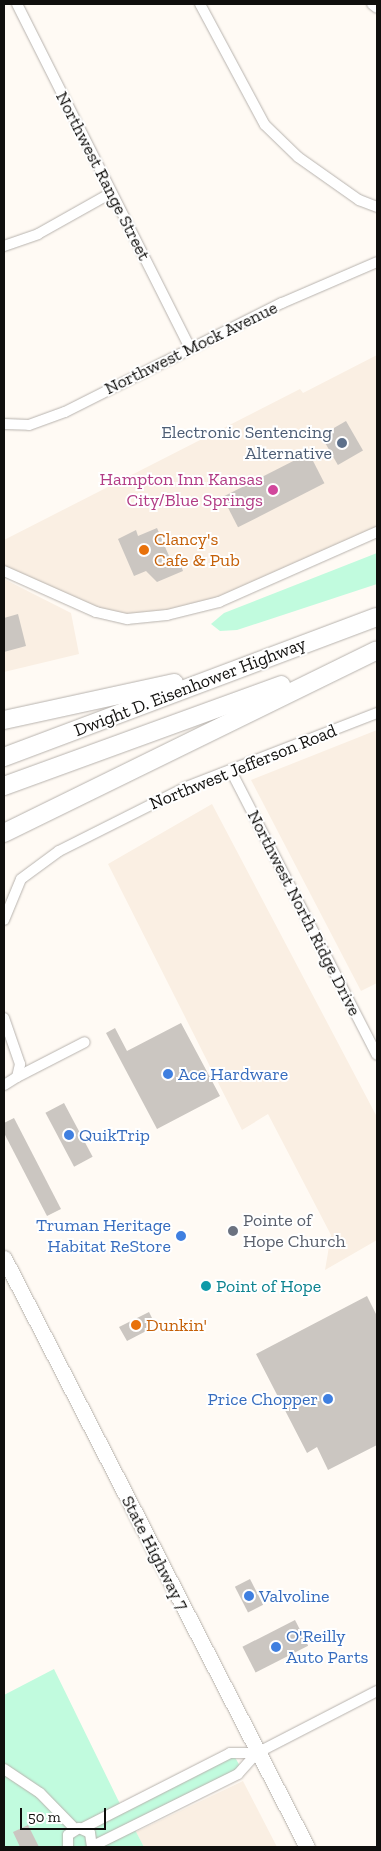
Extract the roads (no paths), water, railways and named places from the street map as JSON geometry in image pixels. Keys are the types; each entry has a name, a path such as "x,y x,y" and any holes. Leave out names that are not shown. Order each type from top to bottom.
{"highway":[{"name":"Dwight D. Eisenhower Highway","path":"4,757 377,617"},
{"name":"Dwight D. Eisenhower Highway","path":"4,786 377,650"},
{"path":"4,833 377,650"},
{"path":"4,720 234,670"}],"main road":[{"name":"State Highway 7","path":"4,1258 307,1847"}],"street":[{"name":"Northwest Range Street","path":"17,4 190,348"},
{"path":"200,4 265,125 298,157 359,200 377,207"},
{"path":"372,4 377,8"},
{"path":"4,246 38,234 111,193"},
{"name":"Northwest Mock Avenue","path":"4,424 30,424 65,412 190,348 377,262"},
{"path":"4,571 96,612 127,619 167,616 219,602 377,532"},
{"name":"Northwest Jefferson Road","path":"4,920 21,879 36,865 186,787 377,713"},
{"name":"Northwest North Ridge Drive","path":"231,771 376,1052"},
{"path":"4,1018 20,1064 17,1076"},
{"path":"4,1085 17,1076 85,1042"},
{"path":"92,1846 238,1774 257,1753 377,1691"},
{"path":"68,1847 68,1835 79,1828 230,1753 257,1753"},
{"path":"4,1770 40,1792 79,1828 93,1837 92,1846"}],"place":[{"name":"Electronic Sentencing Alternative","path":"342,443"},
{"name":"Hampton Inn Kansas City/Blue Springs","path":"273,490"},
{"name":"Clancy's Cafe & Pub","path":"144,550"},
{"name":"Ace Hardware","path":"168,1074"},
{"name":"QuikTrip","path":"69,1135"},
{"name":"Pointe of Hope Church","path":"233,1231"},
{"name":"Truman Heritage Habitat ReStore","path":"181,1236"},
{"name":"Point of Hope","path":"206,1286"},
{"name":"Dunkin'","path":"136,1325"},
{"name":"Price Chopper","path":"328,1399"},
{"name":"Valvoline","path":"249,1596"},
{"name":"O'Reilly Auto Parts","path":"276,1647"}]}
